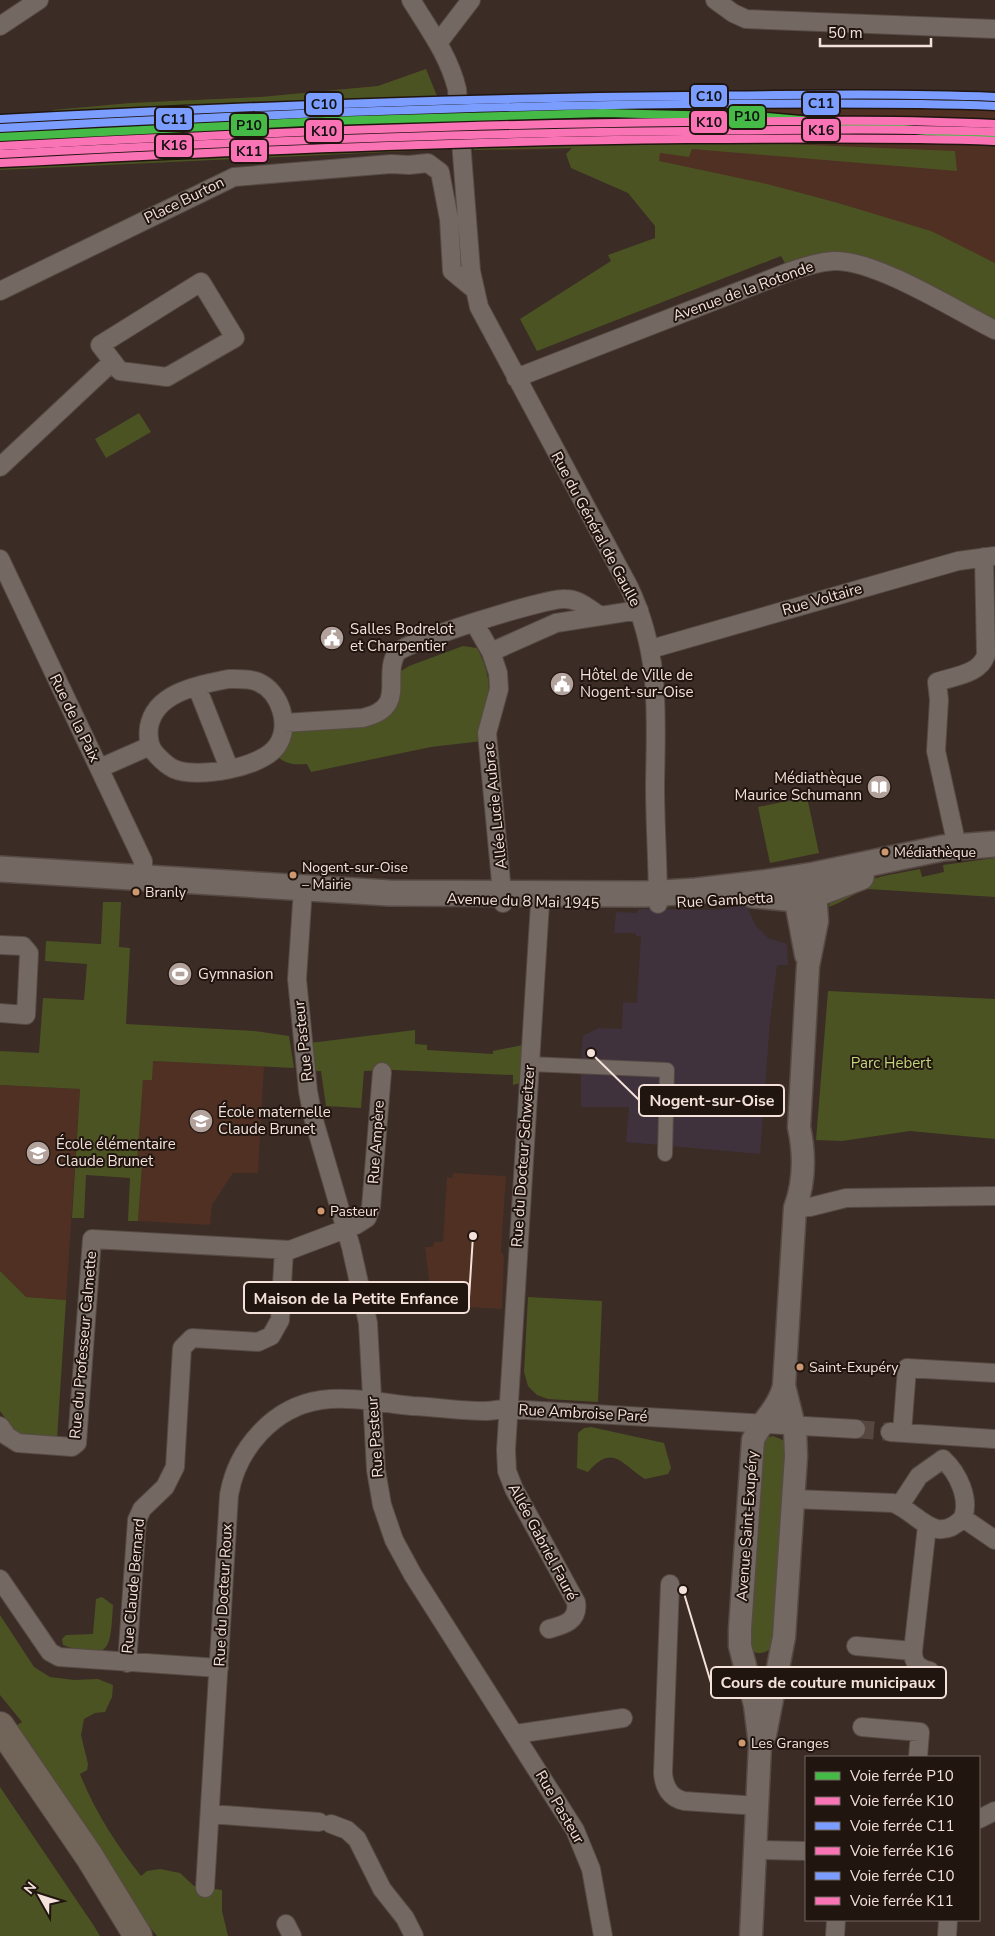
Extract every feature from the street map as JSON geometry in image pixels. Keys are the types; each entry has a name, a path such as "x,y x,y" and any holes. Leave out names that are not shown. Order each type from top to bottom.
{"main road":[{"name":"Rue Gambetta","path":"805,887 957,846 995,844"},
{"name":"Rue Gambetta","path":"658,898 696,891 805,887 852,880 953,858 995,854"},
{"name":"Avenue du 8 Mai 1945","path":"0,869 389,893 503,898 658,898"},
{"name":"Avenue du 8 Mai 1945","path":"503,898 540,903 658,898"},
{"path":"0,1726 89,1856 138,1936"},
{"path":"0,1751 54,1830 122,1936"}],"street":[{"path":"0,26 19,5 39,0"},
{"name":"Rue du Général de Gaulle","path":"410,0 438,43 452,70 460,111 468,242 475,290 484,317 629,587 639,610 651,649 655,674 658,898"},
{"path":"438,43 471,0"},
{"path":"715,0 733,13 753,20 995,30"},
{"name":"Place Burton","path":"0,291 234,177 391,164 428,163 440,172 449,219 452,271 475,290"},
{"name":"Avenue de la Rotonde","path":"516,378 786,273 822,262 845,262 874,269 995,330"},
{"path":"201,282 235,338 167,377 125,374 120,372 112,363 100,345 201,282"},
{"path":"0,467 112,363"},
{"path":"957,846 936,750 939,700 937,682 976,669 984,660 986,655 989,556"},
{"name":"Rue Voltaire","path":"651,649 958,561 989,556"},
{"name":"Rue de la Paix","path":"0,558 143,861 143,878"},
{"path":"284,723 370,717 390,701 393,690 394,656 397,652 475,624 557,599 578,601 599,615"},
{"path":"491,652 547,626 599,615 639,610"},
{"name":"Allée Lucie Aubrac","path":"475,624 491,652 498,673 499,689 488,727 488,740 503,898"},
{"path":"228,679 258,682 278,700 284,723 282,735 276,747 268,755 206,774 174,769 161,760 150,746 148,736 150,724 156,710 167,697 197,687 228,679"},
{"path":"197,687 229,768"},
{"path":"100,768 150,746"},
{"name":"Avenue Saint-Exupéry","path":"751,1936 760,1768 756,1714 740,1646 752,1447 762,1424 777,1406 784,1386 795,1208 803,1180 803,1145 800,1127 808,966 805,887"},
{"name":"Rue Pasteur","path":"303,888 297,979 308,1091 346,1229 368,1328 376,1470 385,1516 406,1563 516,1734 580,1840 591,1869 604,1936"},
{"name":"Rue du Docteur Schweitzer","path":"507,1409 540,903"},
{"path":"0,944 24,946 29,953 26,1015 0,1013"},
{"path":"529,1064 668,1070 665,1154"},
{"name":"Rue Ampère","path":"346,1229 367,1218 372,1207 382,1072"},
{"path":"795,1208 810,1207 846,1198 995,1196"},
{"name":"Rue du Professeur Calmette","path":"0,1426 8,1436 18,1443 72,1446 77,1443 92,1239 284,1250 297,1248 346,1229"},
{"name":"Rue Claude Bernard","path":"126,1663 137,1520 142,1509 160,1494 170,1481 175,1467 182,1348 192,1338 258,1342 271,1336 280,1320 284,1250"},
{"path":"995,1373 907,1368 896,1433 995,1439"},
{"name":"Avenue Saint-Exupéry","path":"760,1768 784,1637 794,1498 796,1446 794,1425 784,1386"},
{"name":"Rue du Docteur Roux","path":"205,1888 229,1495 233,1476 244,1454 267,1426 303,1405 330,1400 372,1402"},
{"name":"Rue Ambroise Paré","path":"372,1402 476,1410 507,1409 856,1429"},
{"name":"Allée Gabriel Fauré","path":"507,1409 507,1471 576,1602 576,1613 569,1622 549,1629"},
{"path":"794,1498 893,1503 900,1505 927,1526 936,1528 952,1527 963,1518 964,1504 959,1481 943,1459 946,1437"},
{"path":"900,1505 919,1476 943,1459"},
{"path":"963,1518 995,1540"},
{"path":"927,1526 913,1651 914,1662 923,1670 930,1671"},
{"path":"0,1579 54,1655 66,1658 126,1663 219,1668"},
{"path":"670,1584 664,1773 666,1788 674,1797 684,1801 758,1806"},
{"path":"740,1646 751,1658 761,1660 776,1651 784,1637"},
{"path":"856,1646 913,1651"},
{"path":"516,1734 623,1718"},
{"path":"862,1726 920,1732 918,1756"},
{"path":"980,1819 995,1812"},
{"path":"210,1814 325,1823 347,1830 357,1839 378,1884 405,1918 414,1936"},
{"path":"756,1850 805,1851"},
{"path":"835,1936 836,1921"},
{"path":"947,1936 948,1921"}],"shaded area":[{"path":"426,69 437,96 448,96 449,103 550,102 576,98 654,96 995,96 995,263 947,240 573,148 522,150 451,149 0,169 0,116 51,114 53,110 131,103 261,97 378,86"},
{"path":"746,905 756,926 768,938 787,944 788,965 777,965 770,1021 760,1154 626,1142 629,1107 581,1107 583,1036 599,1028 622,1029 623,1002 637,1003 641,936 636,936 635,933 614,933 616,912 637,913 639,909 715,910"},
{"name":"École maternelle Claude Brunet","path":"153,1061 264,1066 258,1173 233,1173 212,1205 210,1225 138,1221 142,1167 137,1162 143,1079"},
{"name":"École élémentaire Claude Brunet","path":"0,1085 80,1089 66,1300 26,1297 0,1271"},
{"path":"453,1173 506,1176 501,1251 504,1256 502,1309 432,1305 425,1247 433,1247 434,1242 443,1242 447,1177 452,1178"}],"green space":[{"path":"426,69 437,96 448,96 451,113 0,133 0,116 51,114 53,110 131,103 261,97 378,86"},
{"path":"654,96 995,96 995,109 811,104 473,112 469,103"},
{"path":"573,135 955,151 957,171 692,149 689,157 660,153 659,161 767,184 931,231 995,263 995,323 865,257 831,253 786,265 781,256 537,351 520,319 611,261 608,255 655,238 655,226 628,193 571,168 566,154 572,148 474,150 474,140"},
{"path":"451,140 451,149 0,170 0,153 47,149"},
{"path":"139,413 151,432 106,458 95,439"},
{"path":"463,646 477,648 487,672 489,694 482,741 431,747 311,772 307,764 288,763 280,759 272,751 284,723 370,717 393,676 409,666"},
{"path":"807,797 819,853 770,863 758,807"},
{"path":"995,858 995,897 868,889 828,907 834,898 844,891 869,880 920,869 922,877 944,872 943,865"},
{"path":"103,902 121,902 119,947 130,948 126,1024 255,1031 289,1036 294,1068 153,1061 152,1080 143,1080 137,1162 142,1166 138,1221 128,1221 130,1178 86,1175 84,1218 72,1218 80,1089 0,1085 0,1051 39,1053 43,998 84,1000 87,964 45,961 46,941 101,944"},
{"name":"Parc Hebert","path":"828,991 995,999 995,1139 910,1131 842,1141 816,1140"},
{"path":"415,1030 415,1044 427,1045 427,1050 493,1054 493,1051 523,1045 520,1083 513,1085 513,1075 393,1070 364,1071 361,1108 326,1106 321,1071 314,1071 310,1043"},
{"path":"0,1271 26,1297 66,1300 57,1439 25,1437 15,1431 0,1411"},
{"path":"528,1297 602,1301 598,1402 548,1399 537,1395 528,1386 524,1372"},
{"path":"591,1427 664,1443 671,1468 668,1474 645,1479 617,1459 611,1458 597,1463 588,1472 577,1468 578,1433 584,1428"},
{"path":"773,1436 785,1441 785,1549 772,1648 759,1653 753,1652 747,1647 763,1439"},
{"path":"102,1597 113,1605 111,1632 105,1648 100,1651 91,1652 63,1645 62,1639 66,1635 93,1634 96,1599"},
{"path":"0,1615 34,1667 50,1677 74,1680 98,1679 113,1685 112,1697 105,1712 95,1713 84,1719 81,1735 88,1764 87,1770 80,1774 86,1788 107,1827 141,1876 147,1871 160,1869 180,1873 194,1886 222,1890 222,1911 228,1936 157,1936 145,1921 14,1727 22,1722 0,1695"},
{"path":"0,1787 94,1926 100,1936 0,1936"}],"tunnel":[{"path":"856,1429 890,1432"}],"rail line":[{"name":"C10","path":"0,119 257,107 599,97 840,95 995,97"},
{"name":"C11","path":"0,128 513,107 685,104 918,104 995,106"},
{"name":"P10","path":"0,137 326,121 603,113 767,117 995,137"},
{"name":"K10","path":"0,146 513,125 840,121 995,124"},
{"name":"K16","path":"1,154 258,142 600,132 839,130 994,132"},
{"name":"K11","path":"1,163 428,144 514,142 839,138 994,141"}],"place":[{"name":"Salles Bodrelot et Charpentier","path":"332,638"},
{"name":"Hôtel de Ville de Nogent-sur-Oise","path":"562,684"},
{"name":"Médiathèque Maurice Schumann","path":"879,787"},
{"name":"Médiathèque","path":"885,852"},
{"name":"Nogent-sur-Oise – Mairie","path":"293,875"},
{"name":"Branly","path":"136,892"},
{"name":"Gymnasion","path":"180,974"},
{"name":"Nogent-sur-Oise","path":"591,1053"},
{"name":"École maternelle Claude Brunet","path":"201,1121"},
{"name":"École élémentaire Claude Brunet","path":"38,1153"},
{"name":"Pasteur","path":"321,1211"},
{"name":"Maison de la Petite Enfance","path":"473,1236"},
{"name":"Saint-Exupéry","path":"800,1367"},
{"name":"Cours de couture municipaux","path":"683,1590"},
{"name":"Les Granges","path":"742,1743"}]}
